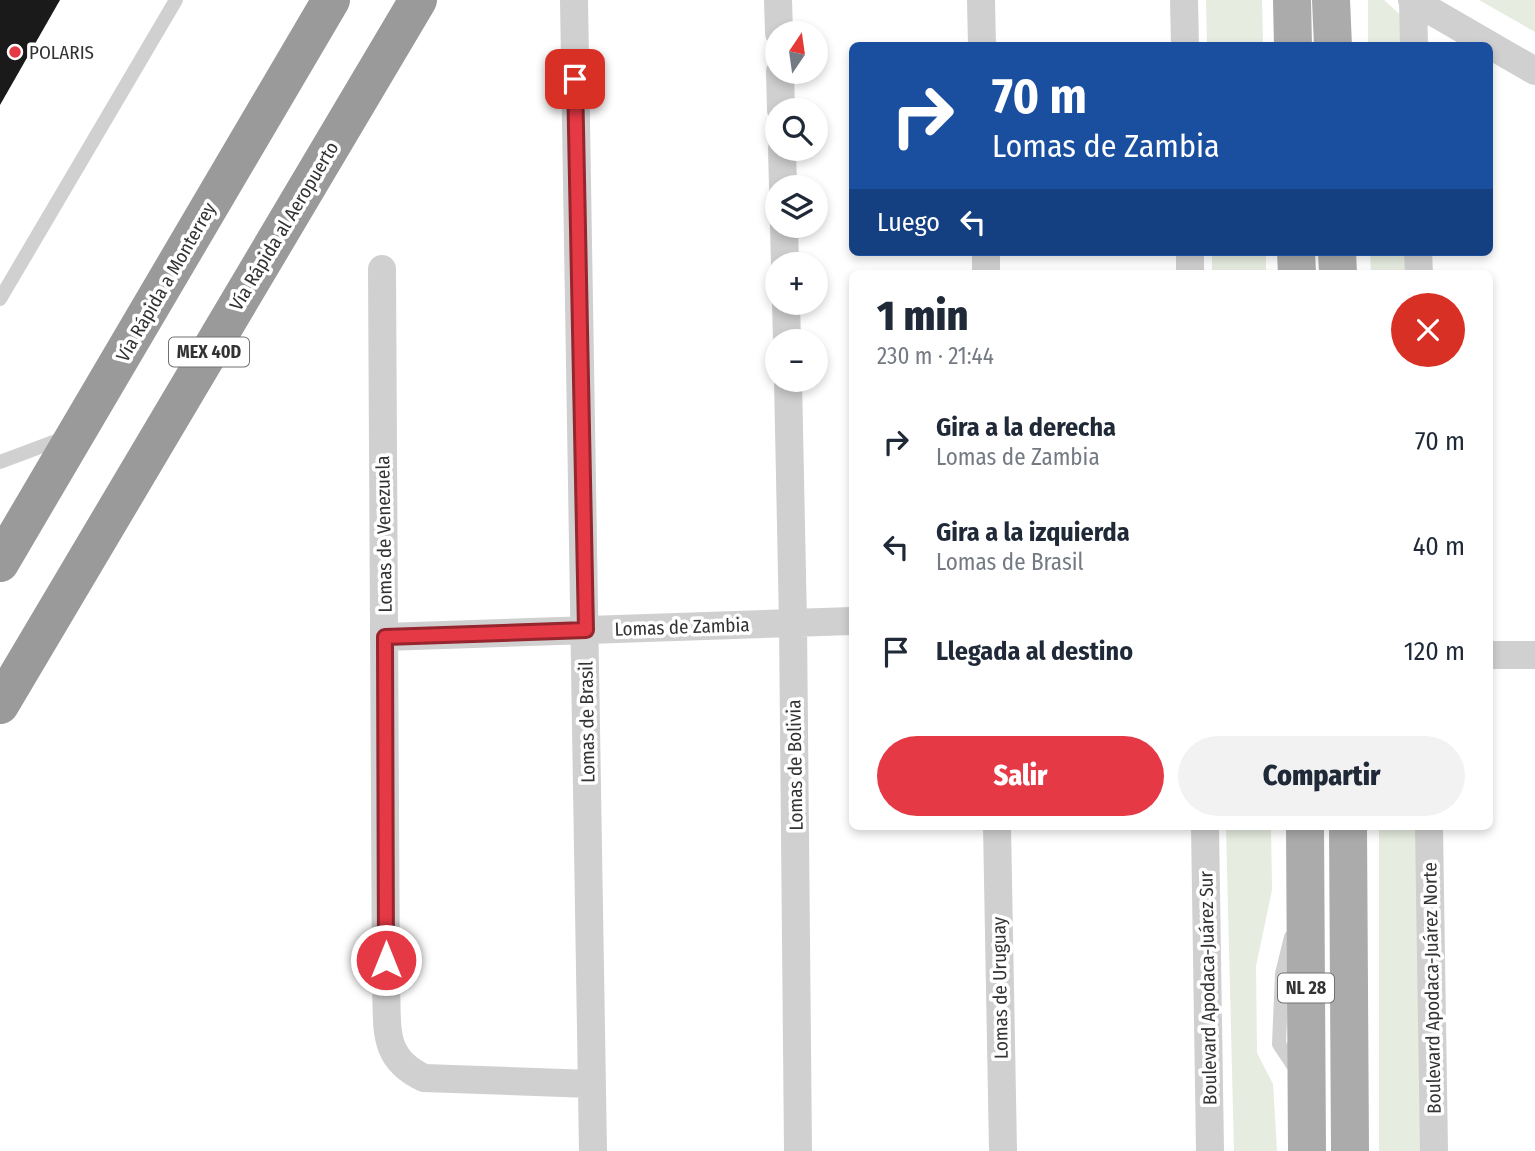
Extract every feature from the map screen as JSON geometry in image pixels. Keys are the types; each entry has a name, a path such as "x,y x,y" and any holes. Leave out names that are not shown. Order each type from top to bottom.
{"highway":[{"name":"Vía Rápida a Monterrey","path":"0,564 331,0"},
{"name":"Vía Rápida al Aeropuerto","path":"0,705 418,0"}],"main road":[{"path":"1292,0 1293,42"},
{"path":"1331,0 1333,42"},
{"name":"NL 28","path":"1305,830 1307,1151"},
{"path":"1348,830 1350,1151"}],"street":[{"name":"Lomas de Brasil","path":"574,0 593,1151"},
{"path":"778,0 779,21"},
{"path":"981,0 982,42"},
{"path":"1184,0 1185,42"},
{"path":"1413,0 1414,42"},
{"path":"1413,0 1485,42"},
{"path":"1493,47 1535,71"},
{"name":"Lomas de Venezuela","path":"382,269 386,986 391,1048 397,1060 408,1071 424,1078 591,1084"},
{"name":"Lomas de Bolivia","path":"788,392 798,1151"},
{"name":"Lomas de Zambia","path":"385,637 849,621"},
{"path":"1493,655 1535,654"},
{"name":"Lomas de Uruguay","path":"997,830 1003,1151"},
{"name":"Boulevard Apodaca-Juárez Sur","path":"1205,830 1210,1151"},
{"name":"Boulevard Apodaca-Juárez Norte","path":"1429,830 1434,1151"}],"lane":[{"path":"0,299 176,0"},
{"path":"0,462 78,432"}],"shaded area":[{"path":"1206,0 1262,0 1263,42 1207,42"},
{"path":"1368,0 1384,0 1406,20 1406,42 1368,42"},
{"path":"1479,0 1535,0 1535,32"},
{"path":"1212,256 1266,256 1266,270 1212,270"},
{"path":"1370,256 1407,256 1407,270 1371,270"},
{"path":"1226,830 1271,830 1272,890 1256,966 1257,1053 1273,1084 1277,1151 1234,1151"},
{"path":"1379,830 1417,830 1422,1151 1379,1151"}],"building":[{"name":"POLARIS","path":"0,0 60,0 0,105"}],"place":[{"name":"POLARIS","path":"15,52"}],"route":[{"path":"386,960 385,637 586,630 575,79"}]}
